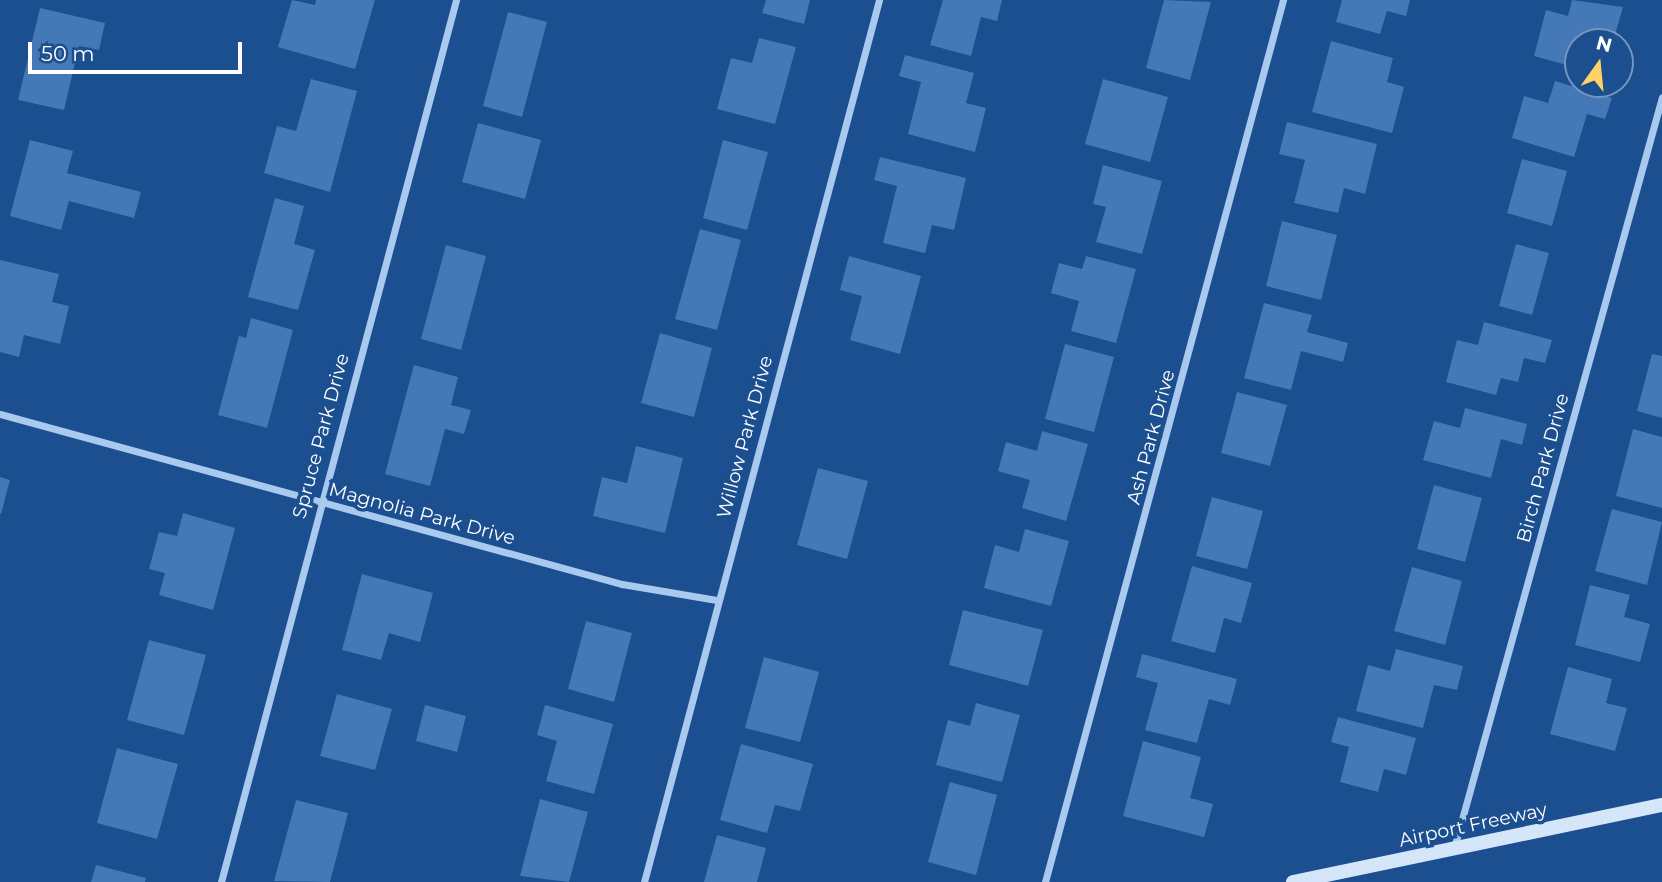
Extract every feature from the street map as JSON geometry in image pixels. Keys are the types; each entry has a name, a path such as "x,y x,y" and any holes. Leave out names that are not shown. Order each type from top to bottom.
{"main road":[{"name":"Airport Freeway","path":"1293,882 1662,805"}],"street":[{"name":"Spruce Park Drive","path":"221,882 319,502 456,0"},
{"name":"Willow Park Drive","path":"645,882 717,600 879,0"},
{"name":"Ash Park Drive","path":"1045,882 1283,0"},
{"name":"Birch Park Drive","path":"1454,849 1662,97"},
{"name":"Magnolia Park Drive","path":"0,414 622,584 717,600"}],"building":[{"path":"292,0 315,5 316,0 375,0 355,69 278,47"},
{"path":"766,0 810,0 804,24 762,13"},
{"path":"943,0 1002,0 997,21 981,17 971,56 930,45"},
{"path":"1164,0 1211,2 1190,80 1146,68"},
{"path":"1342,0 1410,0 1406,16 1387,11 1380,34 1336,22"},
{"path":"1572,0 1623,7 1617,28 1564,28 1564,64 1534,56 1546,10 1568,16"},
{"path":"40,8 105,23 99,50 79,46 64,110 18,100"},
{"path":"508,12 547,22 522,117 483,106"},
{"path":"759,38 796,47 775,124 717,109 731,58 752,63"},
{"path":"1331,41 1393,58 1387,82 1404,87 1392,133 1312,112"},
{"path":"905,55 974,73 966,103 986,108 975,152 908,134 921,82 899,76"},
{"path":"311,79 357,91 330,192 264,173 277,126 296,131"},
{"path":"1103,79 1168,97 1150,162 1085,144"},
{"path":"1555,81 1564,84 1564,98 1612,98 1605,119 1587,114 1574,157 1512,138 1524,96 1548,103"},
{"path":"1287,122 1377,144 1365,194 1344,188 1338,213 1294,203 1305,160 1279,154"},
{"path":"478,123 541,140 525,199 462,182"},
{"path":"30,140 73,151 67,173 141,192 134,218 69,201 61,230 10,216"},
{"path":"723,140 768,152 747,230 703,218"},
{"path":"880,157 966,178 954,230 932,225 925,253 883,243 897,186 874,180"},
{"path":"1522,159 1567,171 1552,226 1507,213"},
{"path":"1103,165 1162,181 1142,254 1096,242 1106,207 1093,204"},
{"path":"275,198 304,206 294,244 315,250 298,310 248,297"},
{"path":"1282,221 1337,235 1321,300 1266,286"},
{"path":"700,229 741,240 717,330 675,319"},
{"path":"1516,244 1549,253 1532,315 1499,306"},
{"path":"446,245 486,256 461,350 421,339"},
{"path":"849,256 921,276 900,354 850,340 862,296 840,290"},
{"path":"1086,256 1136,269 1116,343 1071,331 1079,301 1051,293 1059,263 1082,269"},
{"path":"0,260 59,274 52,302 69,306 60,344 24,335 19,357 0,352"},
{"path":"1264,303 1312,315 1307,332 1348,343 1343,362 1301,351 1291,390 1244,378"},
{"path":"251,318 293,330 267,428 218,415 239,336 246,338"},
{"path":"1484,322 1552,340 1545,363 1524,358 1518,382 1501,378 1496,395 1446,382 1457,340 1478,345"},
{"path":"660,333 712,348 694,417 641,403"},
{"path":"1065,344 1114,357 1094,432 1045,419"},
{"path":"1652,354 1662,356 1662,418 1637,411"},
{"path":"414,365 458,377 451,405 471,410 464,434 445,429 430,486 385,474"},
{"path":"1237,392 1287,405 1270,466 1221,453"},
{"path":"1465,408 1527,424 1522,445 1501,439 1491,478 1423,460 1434,421 1460,428"},
{"path":"1633,429 1662,437 1662,508 1616,496"},
{"path":"1042,431 1088,444 1066,521 1022,508 1030,480 998,471 1006,442 1037,451"},
{"path":"636,446 683,458 665,533 593,516 602,477 627,483"},
{"path":"818,468 868,481 847,559 797,545"},
{"path":"0,477 10,480 1,514 0,514"},
{"path":"1434,485 1482,498 1465,562 1417,549"},
{"path":"1212,497 1263,511 1247,569 1196,556"},
{"path":"1612,509 1662,522 1647,585 1595,571"},
{"path":"183,513 235,528 213,610 159,595 165,573 149,569 159,532 177,536"},
{"path":"1025,529 1069,541 1051,606 984,588 995,545 1019,552"},
{"path":"1192,566 1252,583 1241,623 1224,618 1215,653 1171,641"},
{"path":"1412,567 1462,581 1445,645 1394,631"},
{"path":"362,574 433,593 420,642 389,633 381,660 342,650"},
{"path":"1590,585 1630,595 1624,617 1650,624 1640,662 1575,645"},
{"path":"963,610 1043,630 1028,686 949,665"},
{"path":"586,621 632,633 614,702 568,689"},
{"path":"149,640 206,655 184,735 127,720"},
{"path":"1396,649 1463,666 1457,690 1434,685 1423,728 1356,711 1368,665 1390,671"},
{"path":"1142,654 1237,679 1230,705 1209,699 1197,743 1145,730 1158,683 1136,677"},
{"path":"764,657 819,672 800,742 745,728"},
{"path":"1568,667 1612,679 1606,703 1627,708 1615,751 1550,734"},
{"path":"337,694 392,709 375,770 320,756"},
{"path":"976,703 1020,715 1002,782 936,765 948,720 970,726"},
{"path":"425,705 466,716 457,752 416,741"},
{"path":"545,705 613,724 594,794 546,781 557,741 537,735"},
{"path":"1338,717 1416,738 1406,775 1384,769 1378,792 1340,782 1349,747 1331,742"},
{"path":"1143,741 1201,757 1190,798 1213,804 1204,837 1123,816"},
{"path":"741,744 813,764 800,811 775,805 767,833 720,820"},
{"path":"117,748 178,764 157,839 97,823"},
{"path":"950,782 997,795 976,875 928,862"},
{"path":"540,799 588,812 569,882 520,876"},
{"path":"296,800 348,813 330,882 274,881"},
{"path":"717,835 766,848 757,882 704,882"},
{"path":"96,865 146,878 145,882 91,882"}]}
